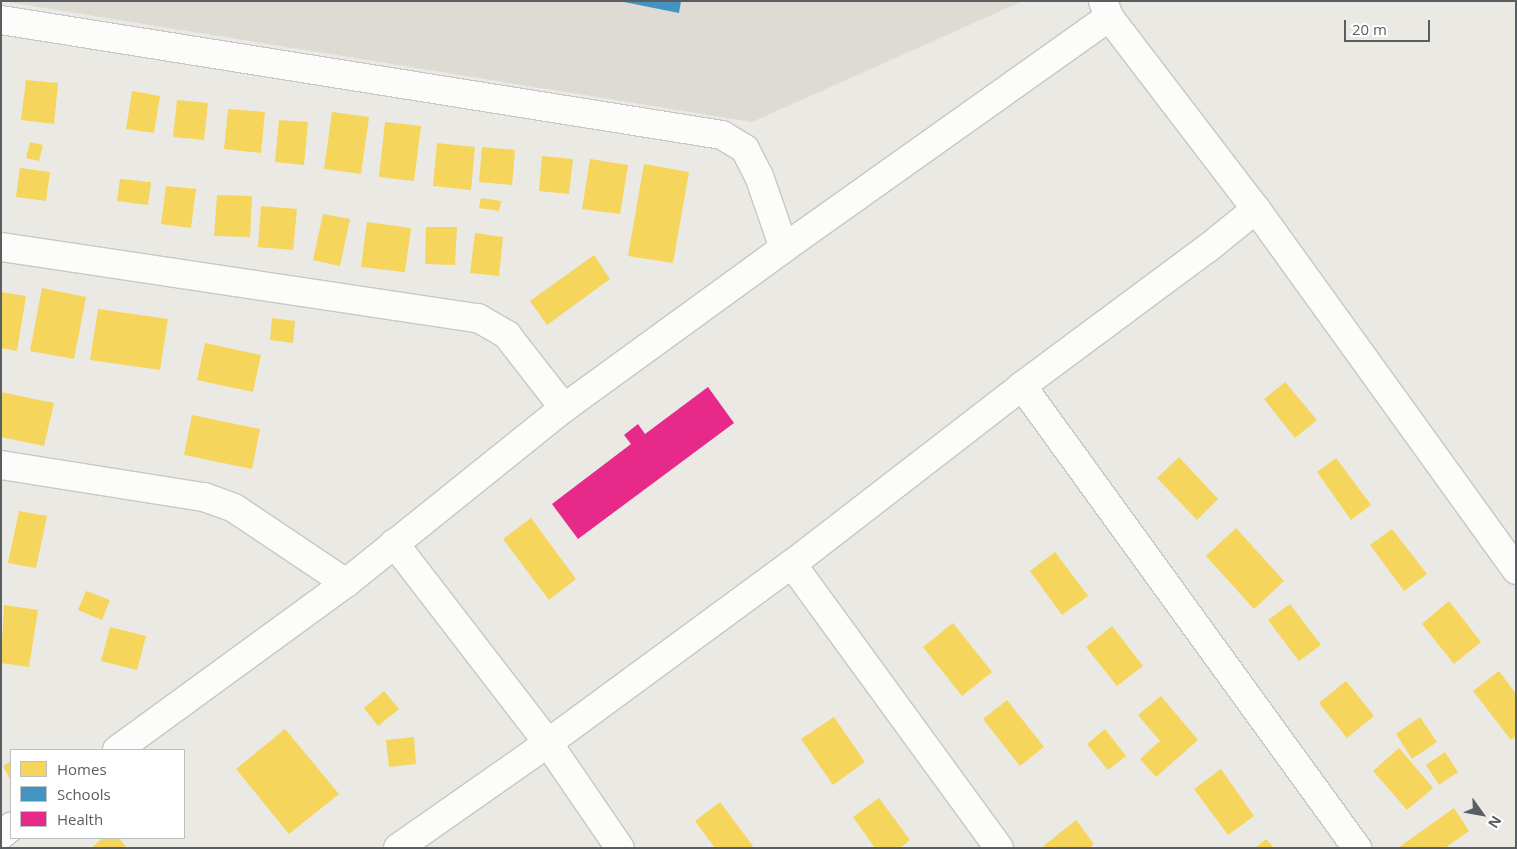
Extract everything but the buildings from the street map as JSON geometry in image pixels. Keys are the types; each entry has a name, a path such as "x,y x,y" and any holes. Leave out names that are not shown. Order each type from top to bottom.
{"street":[{"path":"118,749 346,583 564,408 784,248 1106,9 1256,209 1516,570"},
{"path":"1,20 722,135 745,149 758,176 784,248"},
{"path":"398,848 548,743 792,564 1022,386 1208,248 1256,209"},
{"path":"1,247 478,318 507,335 564,408"},
{"path":"1022,386 1357,848"},
{"path":"1,465 204,497 234,508 346,583"},
{"path":"394,543 548,743 620,848"},
{"path":"792,564 999,848"}],"shaded area":[{"path":"1,1 1023,1 752,122"}]}
